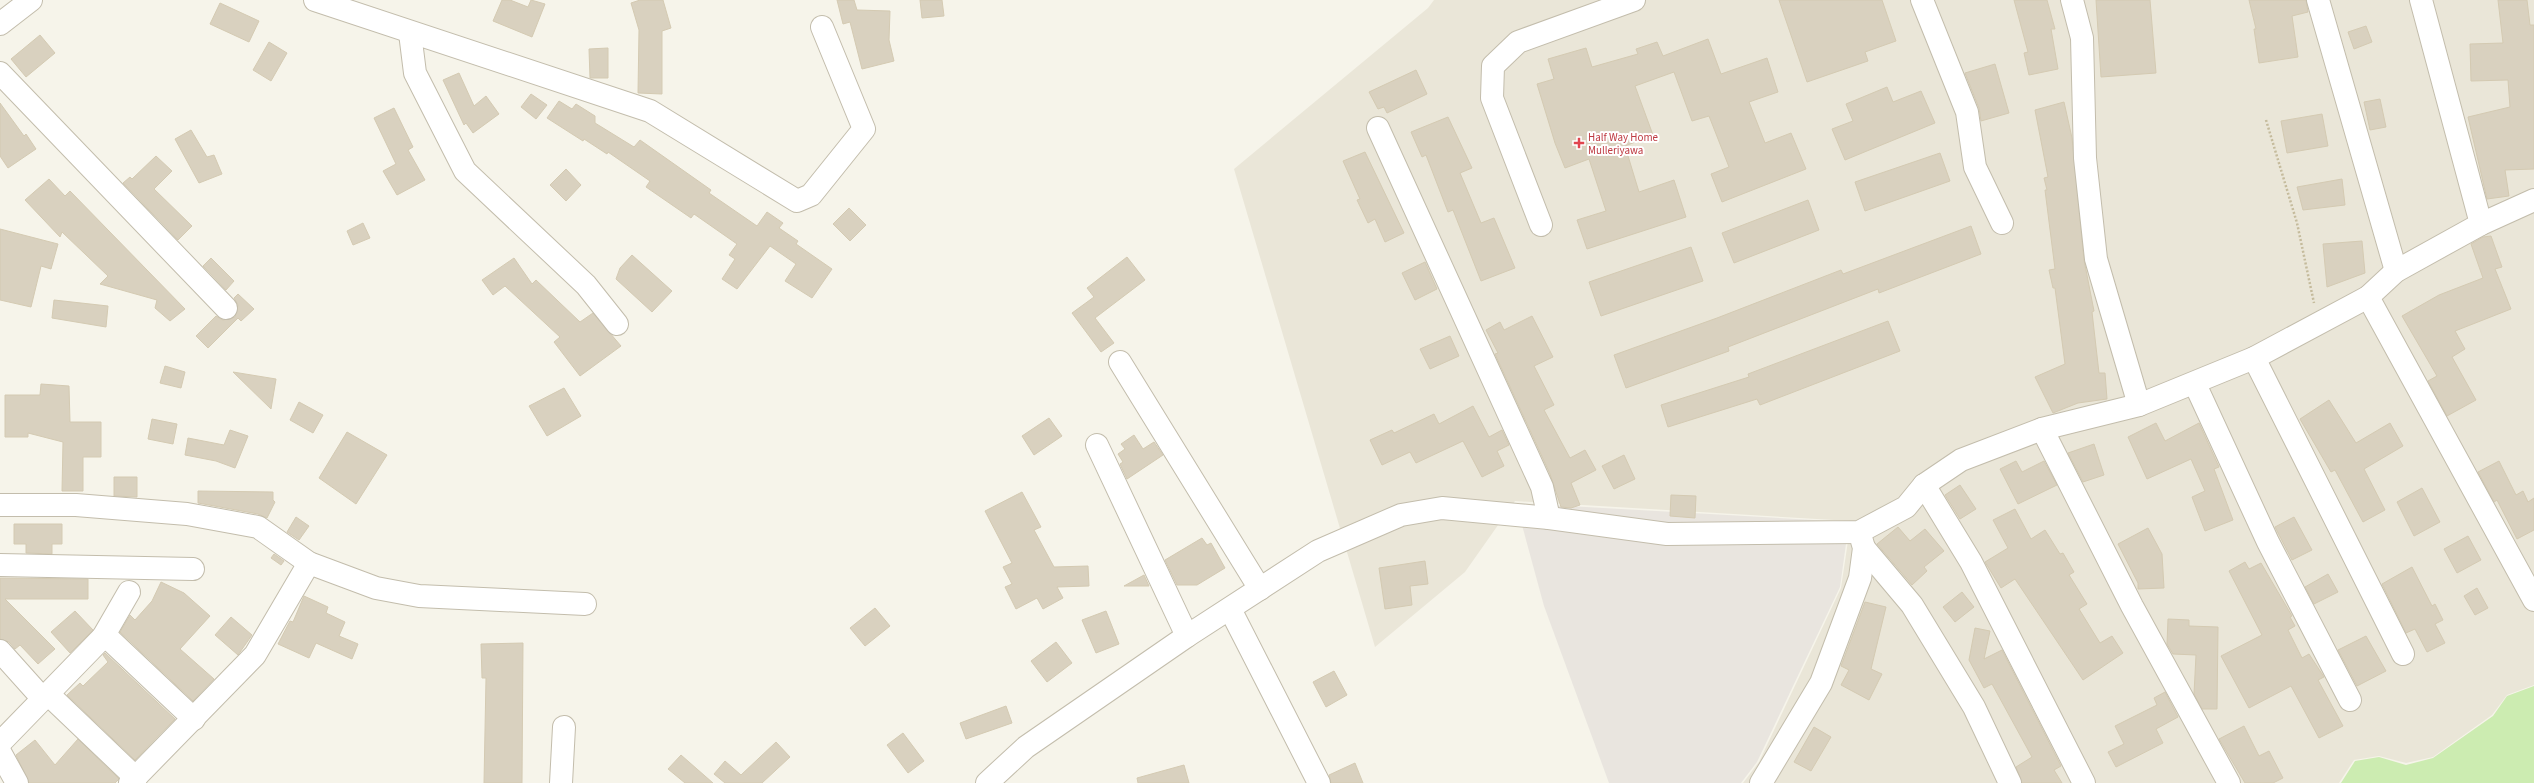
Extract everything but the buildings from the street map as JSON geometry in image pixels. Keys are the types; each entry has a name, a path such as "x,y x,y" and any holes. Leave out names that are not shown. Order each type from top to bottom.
{"street":[{"path":"0,24 31,0"},
{"path":"315,0 410,33 650,111 797,201 811,195 864,129 822,27"},
{"path":"1542,225 1492,98 1493,66 1518,42 1634,0"},
{"path":"1922,0 1967,112 1975,167 2002,223"},
{"path":"2072,0 2082,38 2085,158 2096,259 2139,405"},
{"path":"2318,0 2396,271"},
{"path":"2421,0 2481,224"},
{"path":"410,33 415,73 465,171 586,285 617,324"},
{"path":"0,73 226,308"},
{"path":"1378,128 1542,487 1549,518"},
{"path":"987,783 1026,747 1187,636 1318,551 1401,515 1442,508 1549,518 1667,534 1862,540 1906,507 1924,485 1961,460 2042,429 2139,405 2195,384 2254,358 2318,322 2368,297 2396,271 2481,224 2534,200"},
{"path":"2368,297 2534,600"},
{"path":"2254,358 2402,654"},
{"path":"1120,362 1260,589"},
{"path":"2195,384 2268,542 2350,700"},
{"path":"2042,429 2132,606 2229,783"},
{"path":"1098,445 1187,636"},
{"path":"1924,485 1971,562 2084,783"},
{"path":"0,505 76,505 180,513 258,527 309,563 376,588 419,596 585,604"},
{"path":"1761,783 1821,683 1860,578 1862,540"},
{"path":"1862,540 1912,605 1974,707 2010,783"},
{"path":"0,651 133,780 255,655 309,563"},
{"path":"0,565 193,569"},
{"path":"0,743 103,637 129,592"},
{"path":"1230,609 1319,783"},
{"path":"103,637 108,638 194,719"},
{"path":"561,783 564,727"},
{"path":"0,752 17,783"}],"path":[{"path":"2266,120 2297,223 2318,322"}],"shaded area":[{"path":"1434,0 2534,0 2534,685 2507,695 2492,715 2433,757 2406,763 2379,756 2354,760 2339,783 1743,783 1759,762 1841,588 1851,521 1515,501 1465,572 1375,647 1234,169 1428,8"},
{"path":"1516,503 1849,522 1840,587 1757,762 1741,783 1609,783 1544,606"}],"green space":[{"path":"2534,686 2534,783 2341,783 2355,761 2379,757 2406,765 2433,758 2493,716 2507,696"}],"place":[{"name":"Half Way Home Mulleriyawa","path":"1579,143"}]}
